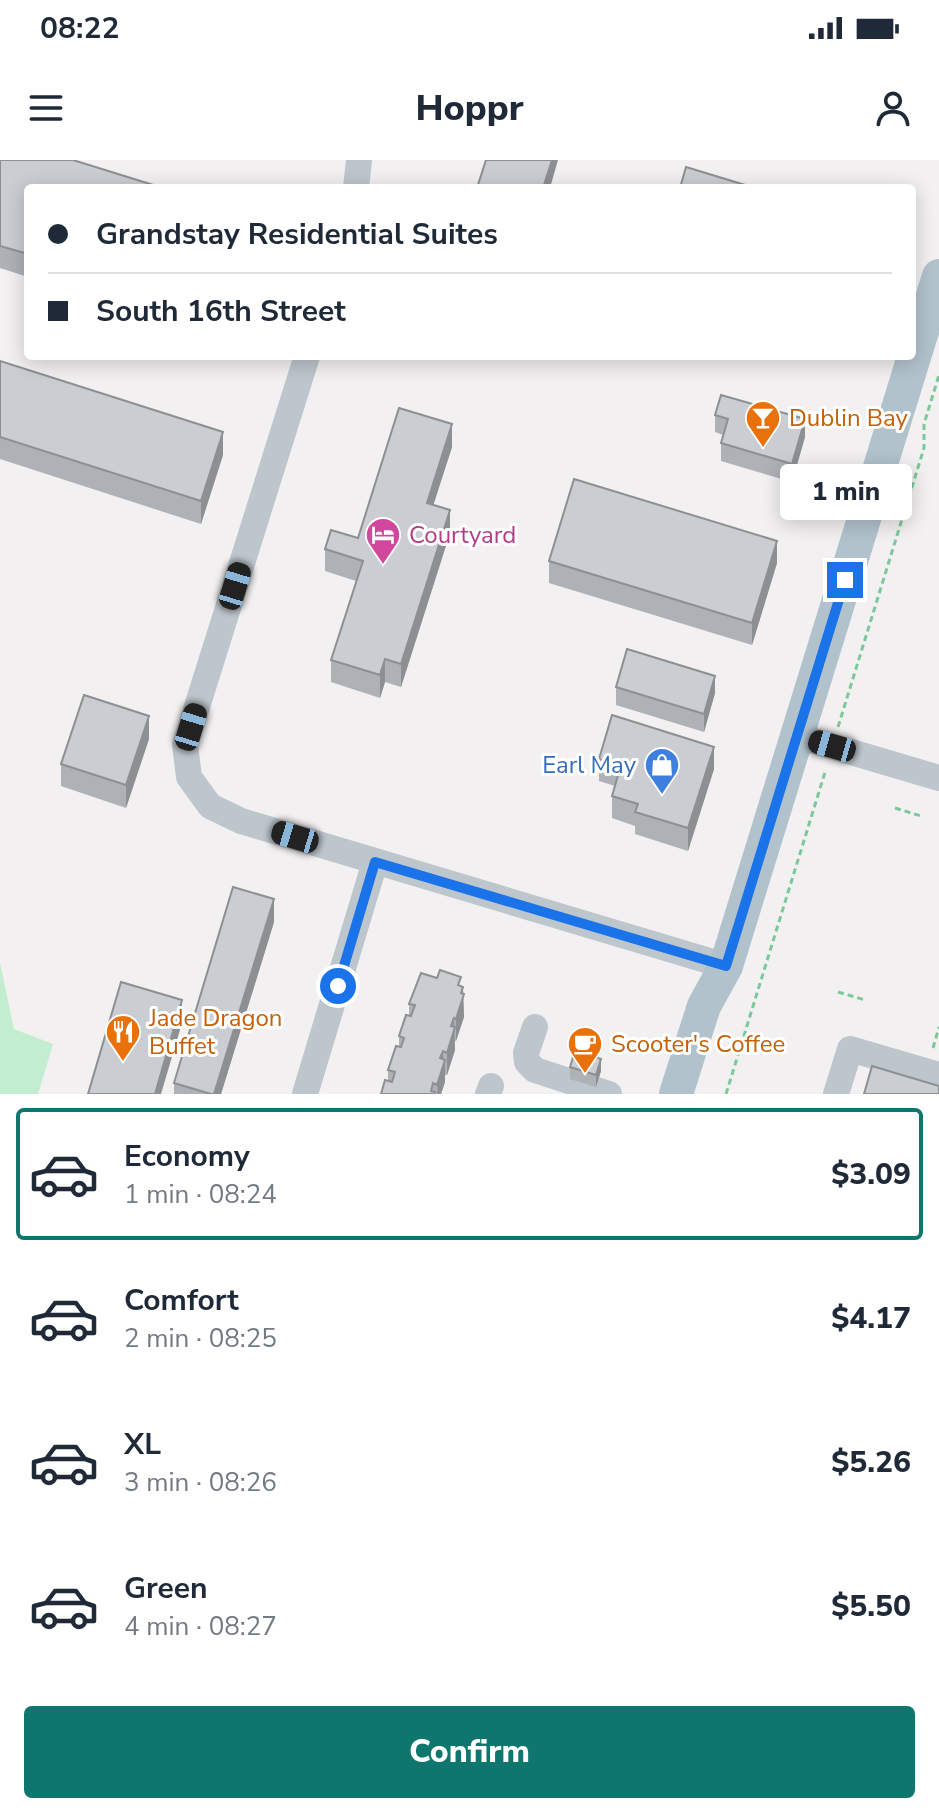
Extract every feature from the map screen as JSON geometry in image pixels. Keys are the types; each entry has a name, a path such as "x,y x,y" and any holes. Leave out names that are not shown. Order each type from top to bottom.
{"main road":[{"path":"916,351 939,276"},
{"path":"676,1094 704,1006 726,966 913,360"},
{"path":"701,1094 726,1002 726,966"}],"street":[{"path":"356,184 359,160"},
{"path":"306,360 185,745 189,777 210,806 241,821 726,966"},
{"path":"797,736 939,778"},
{"path":"305,1094 375,862"},
{"path":"535,1027 526,1053 527,1062 535,1070 609,1094"},
{"path":"836,1094 850,1049 939,1075"}],"path":[{"path":"836,733 924,448 924,424 939,375"},
{"path":"726,1094 829,758"},
{"path":"895,808 921,816"},
{"path":"838,992 865,1000"},
{"path":"933,1048 939,1027"}],"green space":[{"path":"0,963 14,1029 53,1044 38,1094 0,1094"}],"building":[{"path":"0,160 73,160 150,184 24,184 24,253 0,246"},
{"path":"486,160 552,160 544,184 478,184"},
{"path":"686,167 742,184 681,184"},
{"path":"0,361 223,432 201,501 0,437"},
{"path":"721,395 805,419 792,464 721,443 728,419 715,415"},
{"name":"Courtyard","path":"399,408 452,424 427,503 450,510 401,664 385,659 380,675 331,660 363,561 325,549 331,530 358,538"},
{"path":"574,479 777,541 752,623 549,561"},
{"path":"627,649 715,676 704,714 616,687"},
{"path":"84,695 149,716 126,785 61,764"},
{"name":"Earl May","path":"612,715 714,747 688,828 635,812 638,804 612,796 621,765 599,759"},
{"path":"233,887 274,899 214,1094 211,1094 174,1083"},
{"path":"440,970 461,977 458,985 463,987 461,993 464,994 451,1026 455,1027 447,1053 443,1051 440,1058 445,1060 437,1085 433,1083 431,1091 435,1092 381,1094 385,1080 392,1082 395,1072 388,1070 396,1046 401,1047 404,1038 399,1036 406,1015 411,1016 415,1005 409,1004 421,973 437,978"},
{"path":"121,982 182,1000 155,1094 88,1094"},
{"path":"575,1051 601,1059 596,1075 570,1067"},
{"path":"872,1066 939,1086 939,1094 864,1094"}],"place":[{"name":"Dublin Bay","path":"763,449"},
{"name":"Courtyard","path":"383,566"},
{"name":"Earl May","path":"662,796"},
{"name":"Jade Dragon Buffet","path":"123,1063"},
{"name":"Scooter's Coffee","path":"585,1075"}],"route":[{"path":"338,986 375,862 726,966 845,580"}]}
